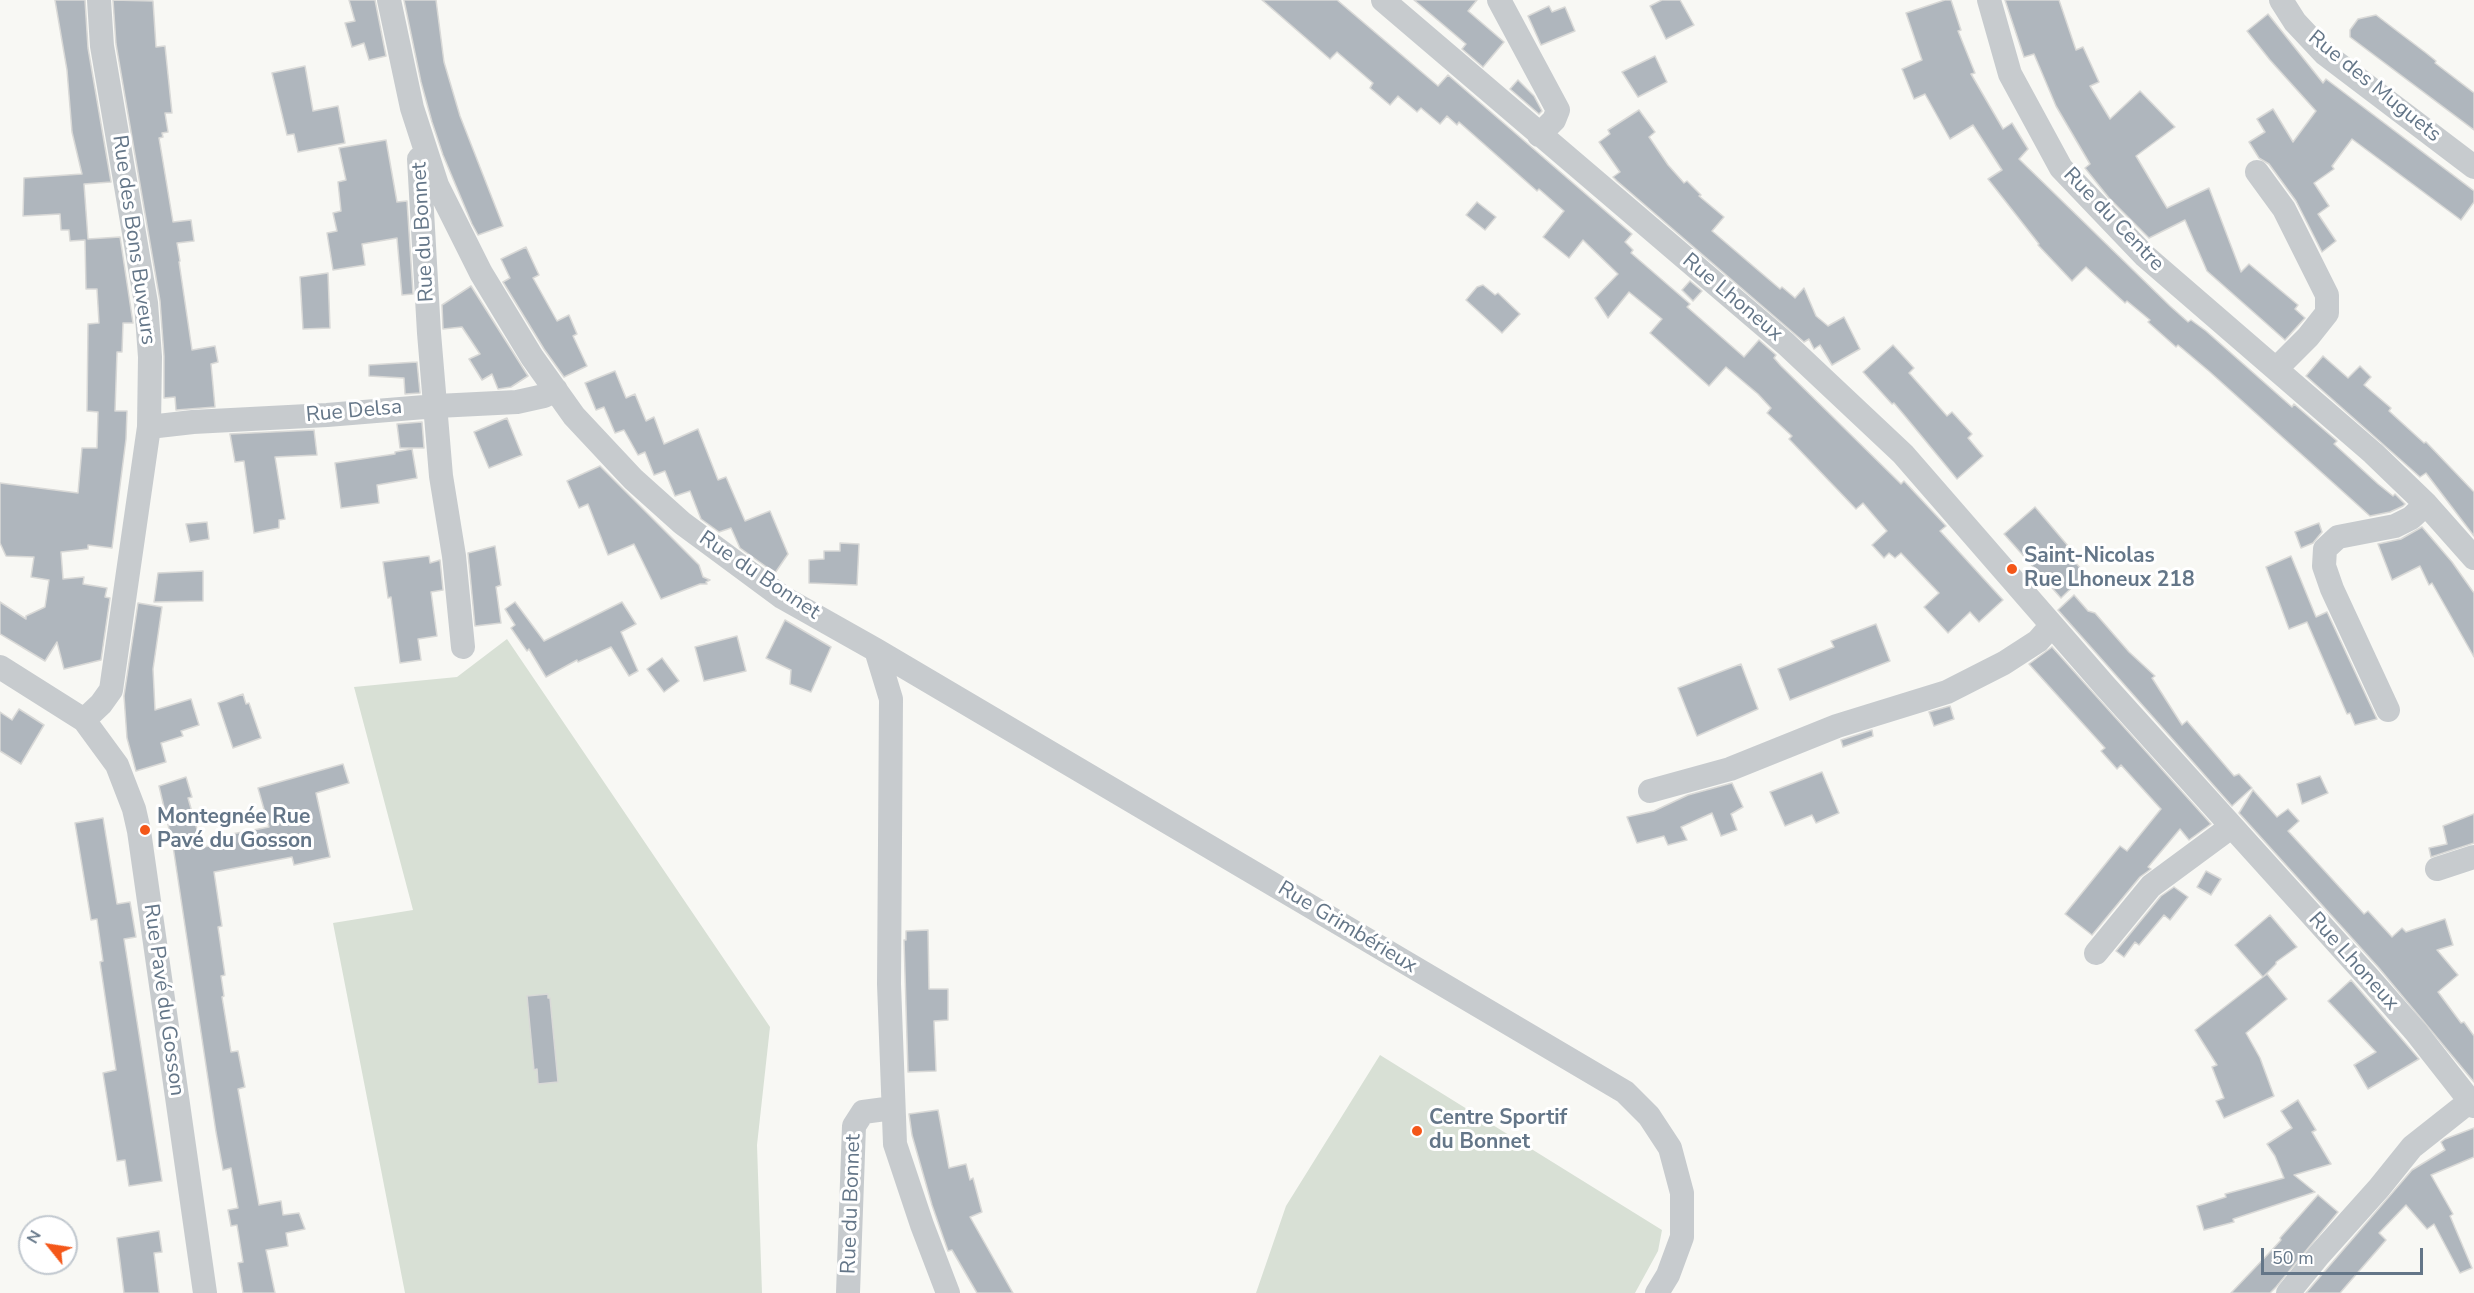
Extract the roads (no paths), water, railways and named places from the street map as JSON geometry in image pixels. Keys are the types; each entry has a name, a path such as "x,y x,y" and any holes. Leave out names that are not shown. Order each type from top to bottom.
{"street":[{"name":"Rue des Bons Buveurs","path":"84,720 101,704 111,690 150,427 150,357 146,303 102,46 99,0"},
{"name":"Rue du Bonnet","path":"389,0 411,108 437,185 481,273 532,357 574,416 633,479 682,524 783,597 876,650 891,699 889,950 895,1144 948,1293"},
{"name":"Rue Lhoneux","path":"1383,0 1786,344 1903,454 2052,625 2415,1032 2471,1104"},
{"path":"1499,0 1558,110 1554,120 1539,135"},
{"name":"Rue du Centre","path":"1989,0 2010,74 2061,168 2145,256 2373,453 2426,504 2474,558"},
{"name":"Rue des Muguets","path":"2281,0 2295,22 2325,54 2474,167"},
{"name":"Rue du Bonnet","path":"422,139 419,163 429,333 437,406 441,476 454,556 463,646"},
{"path":"2257,172 2284,209 2327,295 2327,313 2308,337 2276,369"},
{"name":"Rue Delsa","path":"150,427 193,422 327,416 437,406 517,402 544,396 556,390"},
{"path":"2388,710 2332,589 2324,566 2325,549 2338,537 2395,526 2410,518 2426,504"},
{"path":"1650,791 1730,769 1837,726 1947,692 2004,663 2038,641 2052,625"},
{"name":"Rue Grimbérieux","path":"876,650 1625,1092 1649,1116 1670,1148 1682,1193 1682,1237 1668,1275 1657,1293"},
{"path":"0,667 84,720"},
{"name":"Rue Pavé du Gosson","path":"84,720 117,765 134,809 139,831 205,1293"},
{"path":"2096,953 2151,886 2231,827"},
{"path":"2437,869 2474,857"},
{"path":"2288,1293 2412,1147 2471,1104"},
{"name":"Rue du Bonnet","path":"848,1293 854,1126 863,1112 893,1108"}],"place":[{"name":"Saint-Nicolas Rue Lhoneux 218","path":"2012,569"},
{"name":"Montegnée Rue Pavé du Gosson","path":"145,830"},
{"name":"Centre Sportif du Bonnet","path":"1417,1131"}]}
